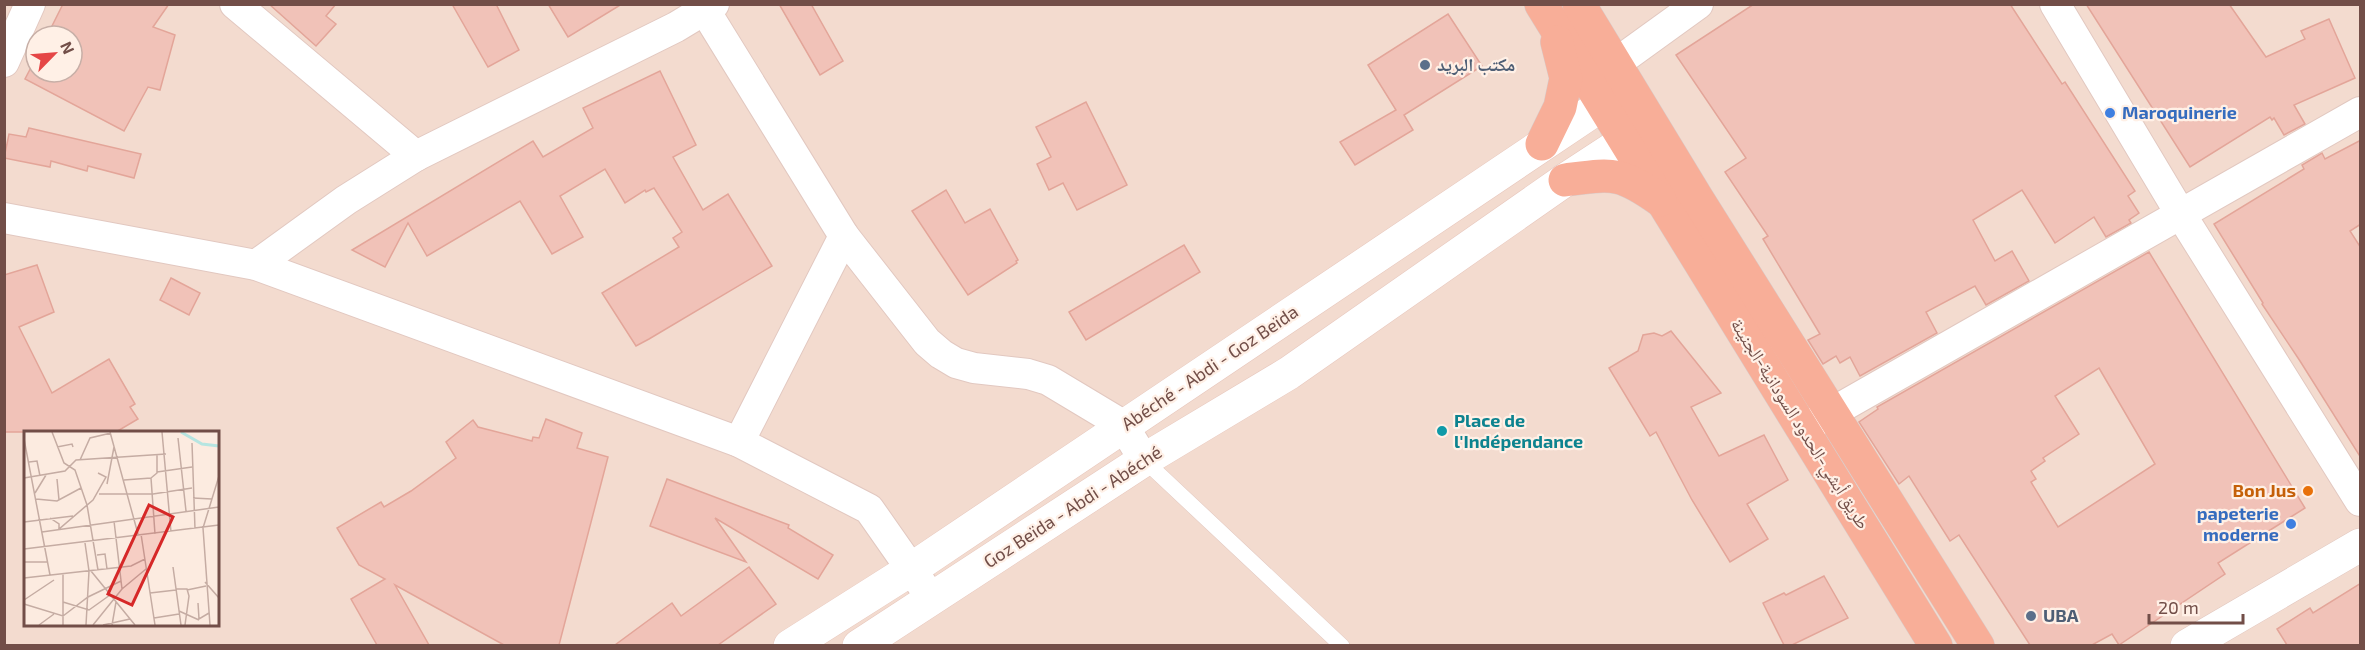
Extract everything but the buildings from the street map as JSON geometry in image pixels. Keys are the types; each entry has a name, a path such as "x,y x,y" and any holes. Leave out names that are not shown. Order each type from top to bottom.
{"highway":[{"path":"1558,11 1622,76 1638,132 1832,413 1978,645"},
{"path":"1558,11 1602,106 1638,132"},
{"path":"1542,144 1560,107 1566,78 1558,11"},
{"name":"طريق أبشي-الحدود السودانية-الجنينة","path":"1638,132 1664,203 1936,645"},
{"path":"1565,180 1608,175 1627,179 1664,203"}],"main road":[{"name":"Abéché - Abdi - Goz Beïda","path":"790,645 910,570 1123,425 1264,334 1542,144 1602,106 1622,76"},
{"name":"Goz Beïda - Abdi - Abéché","path":"859,645 1144,460 1289,373 1565,180 1638,132"},
{"path":"2187,645 2361,545"}],"street":[{"path":"4,62 30,4"},
{"path":"235,4 416,156"},
{"path":"1622,76 1641,44 1698,4"},
{"path":"2055,4 2180,213 2361,501"},
{"path":"256,265 346,200 416,156 706,6 844,236 927,342 956,363 974,368 1028,374 1048,380 1123,425 1144,460"},
{"path":"1802,430 2361,112"},
{"path":"4,218 256,265 739,442 868,509 932,599"},
{"path":"739,442 844,236"}],"lane":[{"path":"1144,460 1342,645"}],"shaded area":[{"path":"5,5 2360,5 2360,645 5,645"}],"place":[{"name":"مكتب البريد","path":"1425,65"},
{"name":"Maroquinerie","path":"2110,113"},
{"name":"Place de l'Indépendance","path":"1442,431"},
{"name":"Bon Jus","path":"2308,491"},
{"name":"papeterie moderne","path":"2291,524"},
{"name":"UBA","path":"2031,616"}]}
